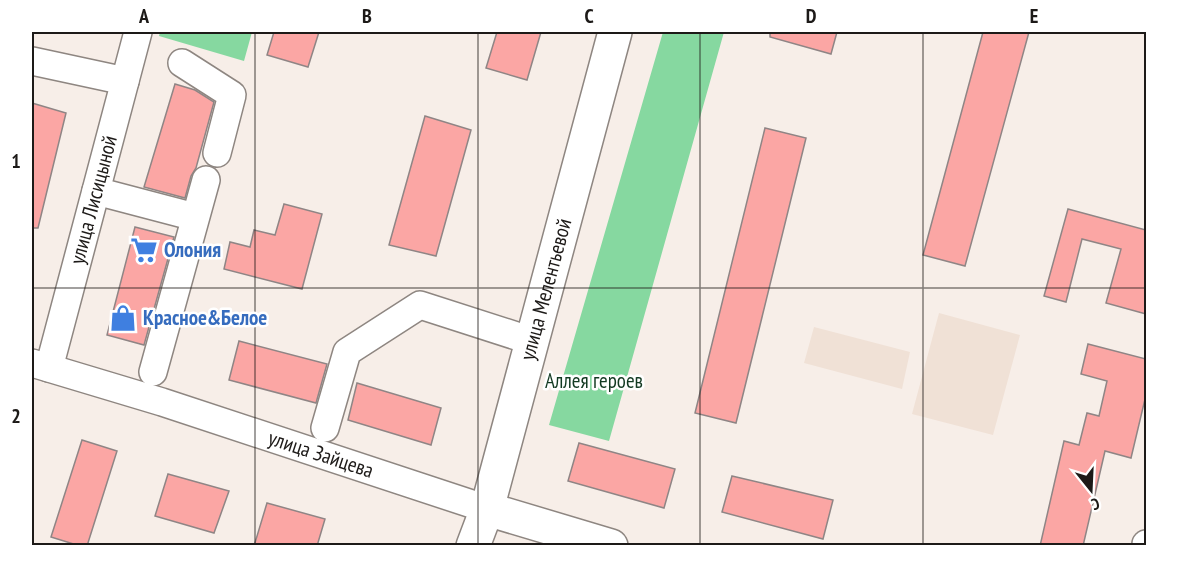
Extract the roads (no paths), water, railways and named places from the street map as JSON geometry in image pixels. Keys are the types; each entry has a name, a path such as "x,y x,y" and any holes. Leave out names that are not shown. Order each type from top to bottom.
{"main road":[{"name":"улица Мелентьевой","path":"473,546 487,509 615,32"},
{"name":"улица Зайцева","path":"487,509 611,546"}],"street":[{"name":"улица Лисицыной","path":"40,365 96,191 138,32"},
{"path":"32,61 125,81"},
{"path":"182,63 232,95 217,153"},
{"path":"153,372 206,180"},
{"path":"96,191 195,217"},
{"path":"325,428 347,352 420,305 532,341"},
{"name":"улица Зайцева","path":"40,365 162,402 487,509"}],"place":[{"name":"Олония","path":"144,250"},
{"name":"Красное&Белое","path":"123,318"}],"park label":[{"name":"Аллея героев","path":"594,381"}]}
